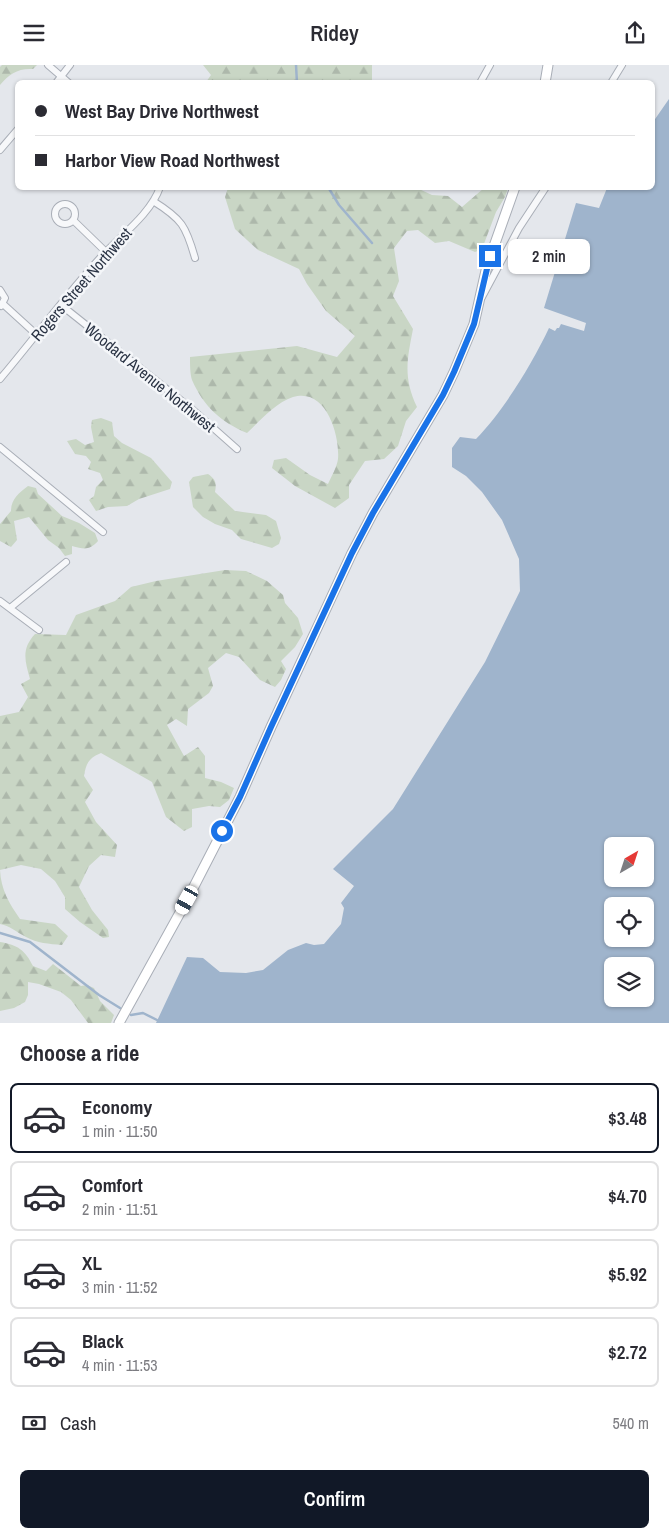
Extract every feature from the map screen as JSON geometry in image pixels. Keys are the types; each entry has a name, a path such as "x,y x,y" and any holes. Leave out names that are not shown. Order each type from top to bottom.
{"street":[{"path":"48,65 66,80"},
{"path":"58,80 70,65"},
{"path":"482,80 490,65"},
{"path":"546,80 548,65"},
{"path":"613,80 622,65"},
{"path":"0,150 15,132"},
{"name":"Rogers Street Northwest","path":"0,379 106,252 144,212 158,190"},
{"path":"119,1023 187,900 240,797 352,553 373,513 443,395 474,324 489,259 514,190"},
{"path":"481,300 519,228 544,190"},
{"path":"153,201 169,211 183,225 188,234 195,258"},
{"path":"73,220 106,252"},
{"path":"0,290 5,298 1,305 37,335"},
{"name":"Woodard Avenue Northwest","path":"61,305 193,411 237,449"},
{"path":"0,447 103,532"},
{"path":"10,608 66,562"},
{"path":"0,601 39,630"}],"green space":[{"path":"2,65 37,65 33,69 14,73 0,85 0,67"},
{"path":"203,65 372,65 372,80 207,80 211,75"},
{"path":"227,190 421,190 432,195 448,196 462,207 482,190 507,190 496,212 482,249 475,252 449,241 435,243 418,230 407,231 394,248 399,281 393,296 413,329 409,350 408,377 417,407 406,421 398,446 384,459 365,461 349,485 349,498 335,508 295,486 272,468 274,460 286,458 310,475 328,484 338,459 338,449 329,415 322,406 314,399 304,396 293,397 274,408 247,433 229,424 214,413 202,398 192,380 190,357 297,346 337,357 355,336 326,311 299,269 258,250 235,229 225,197"},
{"path":"101,418 112,422 114,436 122,443 151,458 172,482 170,489 139,499 127,506 108,507 96,511 89,500 94,496 96,487 103,480 100,473 88,469 91,462 86,456 75,454 67,441 76,439 85,445 94,442 91,427 92,420"},
{"path":"208,474 215,481 215,492 235,511 266,515 276,521 281,538 279,544 272,548 241,539 232,530 203,517 193,507 189,482 193,477"},
{"path":"28,486 36,488 38,494 62,516 79,523 95,533 98,541 86,548 72,546 72,554 65,556 59,548 48,540 29,517 14,521 17,540 11,547 0,541 0,524 11,511 12,503 16,497"},
{"path":"225,570 246,571 267,581 283,595 285,603 298,618 303,634 295,647 281,661 286,669 275,687 260,680 239,657 226,653 208,668 213,686 209,693 188,709 187,726 176,719 167,725 184,756 198,747 205,756 205,778 234,788 229,800 220,807 209,806 192,809 192,827 184,831 166,817 152,782 101,753 87,764 84,776 93,790 85,802 96,822 117,845 115,857 101,855 89,866 79,887 92,910 108,930 109,937 103,938 65,909 65,897 55,881 41,869 21,865 0,870 0,716 19,712 28,697 21,684 30,679 25,655 28,645 35,634 66,635 76,615 115,601 131,587"},
{"path":"0,870 6,896 20,919 55,924 68,936 62,945 34,941 0,924"},
{"path":"0,942 20,949 33,966 46,971 53,964 81,986 87,985 94,988 100,1001 114,1015 111,1023 88,1023 71,1000 61,992 28,982 28,995 25,1002 14,1008 0,1011"}],"water":[{"path":"669,99 669,1023 156,1023 187,957 203,958 220,972 246,973 263,970 288,950 306,943 314,945 324,944 341,924 344,908 341,903 354,886 333,869 393,809 485,662 520,591 519,559 502,520 482,492 466,476 452,467 452,448 460,437 476,439 497,414 517,386 549,328 555,331 561,324 584,331 586,323 544,308 576,203 599,208 606,190 655,190 655,119"}],"waterway":[{"path":"296,65 297,80"},
{"path":"330,190 339,205 372,243"},
{"path":"0,933 30,942 99,995 120,1008"},
{"path":"131,1015 143,1013 157,1020"}],"route":[{"path":"222,831 240,797 352,553 373,513 443,395 454,372 474,324 490,256"}]}
